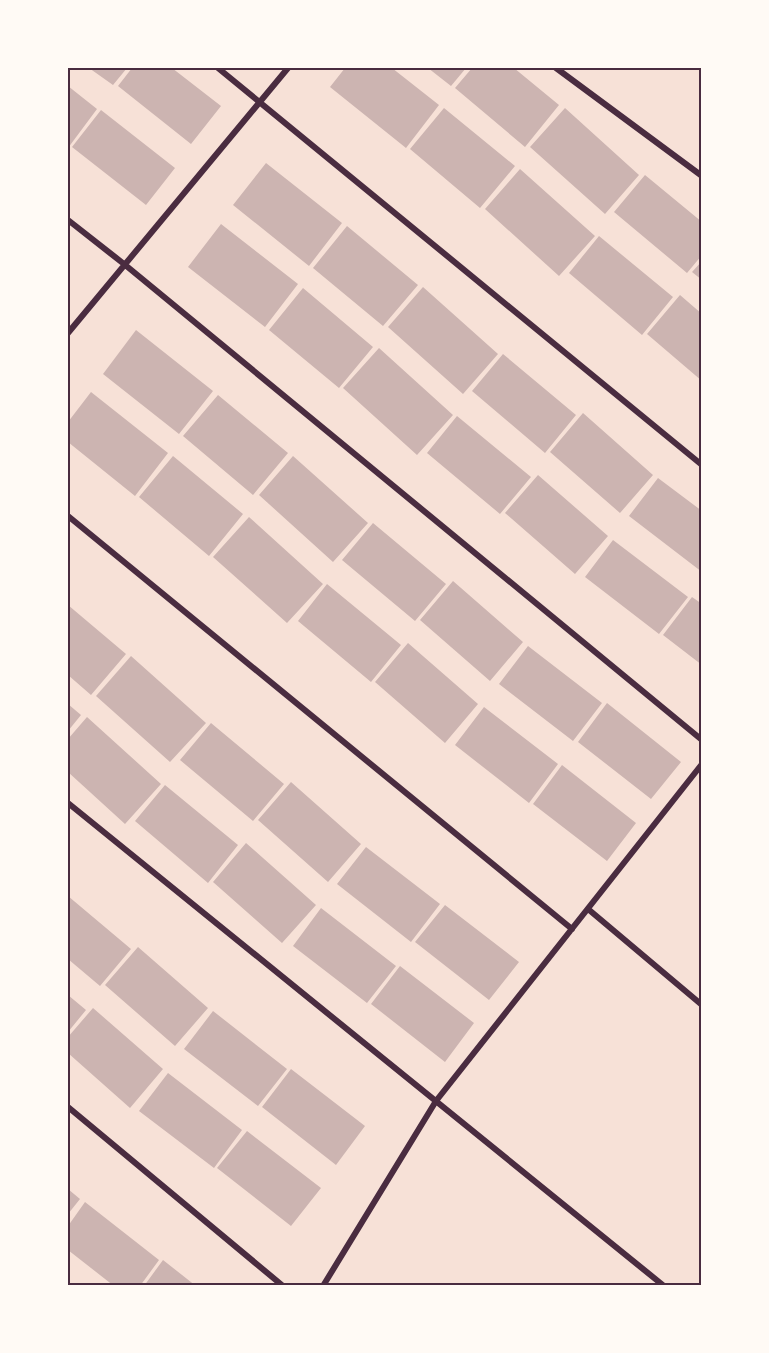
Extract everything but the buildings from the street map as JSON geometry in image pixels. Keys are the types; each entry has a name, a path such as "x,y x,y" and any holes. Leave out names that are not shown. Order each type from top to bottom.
{"street":[{"path":"218,68 702,465"},
{"path":"68,333 288,68"},
{"path":"556,68 702,176"},
{"path":"68,220 702,740"},
{"path":"68,516 572,929"},
{"path":"323,1286 436,1101 702,764"},
{"path":"68,803 664,1286"},
{"path":"588,909 702,1005"},
{"path":"68,1107 283,1286"}]}
